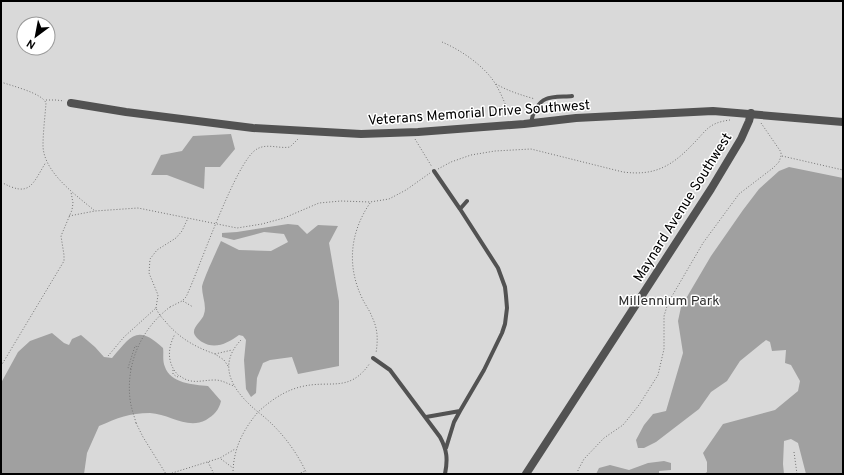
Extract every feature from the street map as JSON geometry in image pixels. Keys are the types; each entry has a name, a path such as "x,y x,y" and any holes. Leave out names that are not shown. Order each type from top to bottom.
{"street":[{"name":"Veterans Memorial Drive Southwest","path":"71,103 126,112 253,128 303,132 361,134 513,125 606,116 713,111 751,113 843,122"},
{"name":"Maynard Avenue Southwest","path":"526,474 711,189 741,139 749,122 751,113"}],"lane":[{"path":"530,123 532,115 546,99 572,96"},
{"path":"434,171 498,268 505,287 507,308 502,333 484,370 454,422 446,448 445,474"},
{"path":"460,209 467,201"},
{"path":"373,358 390,370 426,417 446,448"},
{"path":"426,417 460,411"}],"path":[{"path":"442,42 456,48 467,56 495,83 505,90 543,101"},
{"path":"1,82 37,95 45,100 56,100 71,103"},
{"path":"495,83 506,104 513,125"},
{"path":"45,100 43,147 46,161 71,192 95,211 69,216"},
{"path":"578,474 578,470 584,459 604,438 623,425 639,405 658,375 664,349 664,316 668,303 703,243 739,194 779,162 781,152 761,123"},
{"path":"166,474 136,423 130,400 129,389 131,369 138,347 148,330 164,312 182,301 187,294 236,179 250,154 258,148 265,146 290,147 303,132"},
{"path":"412,132 416,142 434,171"},
{"path":"781,156 843,170"},
{"path":"1,182 17,189 25,189 32,184 46,161"},
{"path":"1,366 64,262 61,236 73,203 71,192"},
{"path":"233,474 236,448 248,424 266,404 282,394 301,387 338,384 356,378 366,368 376,353 378,336 372,316 363,301 354,280 352,251 357,227 370,202"},
{"path":"108,356 128,333 156,308 158,294 149,273 150,259 157,250 176,238 182,231 188,218"},
{"path":"182,301 193,307"},
{"path":"156,308 175,333 189,343 215,354 224,360 229,367"},
{"path":"175,333 170,345 169,358 173,374 177,377 180,376"},
{"path":"241,340 232,350 229,367 230,376 234,386 246,402 270,421 286,440 307,474"},
{"path":"215,354 232,350"},
{"path":"173,370 185,380 193,382 217,380 234,386"},
{"path":"169,474 220,458 236,448"},
{"path":"794,452 797,474"},
{"path":"220,458 233,468"},
{"path":"208,462 214,474"},
{"path":"298,474 305,471"}],"green space":[{"name":"Millennium Park","path":"1,1 843,1 843,474 1,474"}],"shaded area":[{"path":"231,134 235,149 220,167 205,167 204,189 167,175 151,175 161,155 182,151 193,136"},
{"path":"789,167 843,178 843,474 806,474 798,443 791,439 784,441 784,474 704,474 707,472 707,462 703,453 723,424 775,410 798,391 800,381 791,365 785,363 786,350 772,351 770,342 766,340 740,361 727,381 711,392 699,409 656,442 644,448 638,448 636,440 644,425 653,414 666,411 683,353 678,321 681,307 711,256 759,189 779,171"},
{"path":"288,224 298,225 307,234 318,225 338,226 329,243 339,301 339,366 298,374 292,357 270,360 263,363 257,378 256,393 251,397 246,389 244,360 246,340 243,336 239,335 226,343 212,345 202,342 194,333 195,328 205,311 202,287 221,241 239,250 271,251 288,242 284,234 264,232 234,240 222,237 222,233"},
{"path":"52,333 64,343 69,345 72,339 81,335 104,357 112,358 130,339 140,335 147,336 163,348 164,364 172,377 183,382 208,386 221,401 219,407 216,412 206,420 199,423 185,422 157,414 143,413 124,416 99,426 87,453 84,474 1,474 1,383 18,352 30,341"},
{"path":"664,461 671,463 671,470 659,471 659,474 596,474 599,468 610,465 629,470 648,463"}]}
